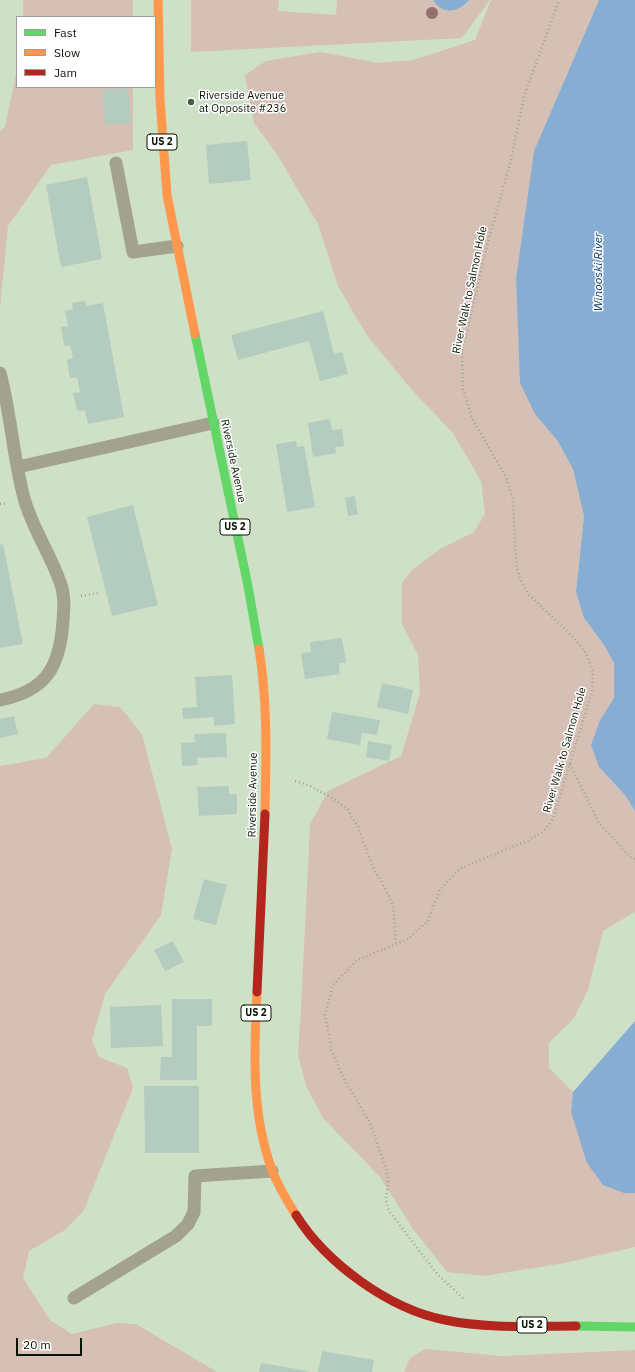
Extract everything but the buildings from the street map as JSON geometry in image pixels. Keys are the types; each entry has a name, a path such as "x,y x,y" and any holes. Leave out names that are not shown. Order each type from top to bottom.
{"main road":[{"name":"Riverside Avenue","path":"158,0 160,99 163,153 168,195 213,423 248,586 259,651 264,702 266,745 264,847 254,1054 260,1121 272,1171 292,1211 306,1230 338,1264 369,1287 430,1317 464,1323 488,1325 635,1326"}],"lane":[{"path":"116,163 133,252 177,246"},
{"path":"0,373 24,498 33,522 61,583 64,598 62,639 51,670 40,683 23,694 0,700"},
{"path":"18,467 213,423"},
{"path":"74,1298 176,1236 188,1224 194,1212 195,1176 272,1171"}],"path":[{"name":"River Walk to Salmon Hole","path":"463,1298 438,1275 389,1211 386,1200 388,1182 386,1168 370,1123 345,1081 332,1052 325,1014 333,985 357,960 408,939 428,921 440,889 461,868 527,841 543,832 553,819 592,691 593,672 586,653 573,637 529,595 520,579 516,562 513,500 506,477 473,420 463,389 462,352 488,242 510,164 524,97 559,0"},
{"path":"570,764 599,823 630,857 635,859"},
{"path":"295,781 308,785 334,799 348,810 358,827 375,872 381,880 393,905 396,944"}],"shaded area":[{"path":"23,0 133,0 133,16 23,16"},
{"path":"191,0 279,0 278,11 336,15 337,0 433,0 434,3 464,6 469,0 490,0 462,38 191,52"},
{"path":"491,0 599,0 534,151 516,278 519,349 535,414 557,440 573,469 584,516 576,592 584,618 604,645 614,663 614,698 600,720 599,767 625,795 635,811 635,912 603,931 588,990 574,1018 549,1043 549,1068 573,1092 571,1112 624,1193 635,1193 635,1247 565,1263 484,1276 447,1272 413,1229 380,1177 323,1118 307,1088 298,1056 310,824 328,791 401,756 420,693 418,655 402,624 402,583 412,570 440,549 474,532 485,514 481,481 453,433 410,388 366,334 338,286 318,224 278,156 254,123 245,75 266,61 320,52 379,63 413,60 475,40"},
{"path":"16,74 16,88 133,88 133,150 51,165 8,226 0,307 0,131 5,127"},
{"path":"94,704 120,707 142,734 172,849 161,915 105,994 92,1040 99,1057 127,1068 133,1088 84,1210 65,1230 29,1251 23,1278 50,1320 72,1334 117,1323 136,1324 217,1372 0,1372 0,766 46,758"},
{"path":"425,1349 502,1356 635,1350 635,1372 404,1372 410,1358"}],"water":[{"path":"433,0 469,0 456,10 446,10 437,5"},
{"name":"Winooski River","path":"599,0 635,0 635,811 625,795 599,767 591,745 600,720 614,698 614,663 604,645 584,618 576,592 584,516 573,469 557,440 535,414 520,383 516,278 534,151"},
{"path":"635,1021 635,1193 624,1193 603,1185 587,1163 571,1112 573,1092"}],"traffic: fast":[{"path":"195,334 248,586 259,649"},
{"path":"576,1326 635,1327"}],"traffic: slow":[{"path":"158,0 160,99 167,195 195,334"},
{"path":"259,649 265,711 265,814"},
{"path":"257,992 255,1059 257,1104 260,1126 274,1176 296,1215"}],"traffic: jam":[{"path":"257,992 265,814"},
{"path":"296,1215 324,1250 342,1266 381,1295 402,1306 445,1320 478,1325 576,1326"}],"place":[{"name":"Riverside Avenue at Opposite #236","path":"191,102"}]}
